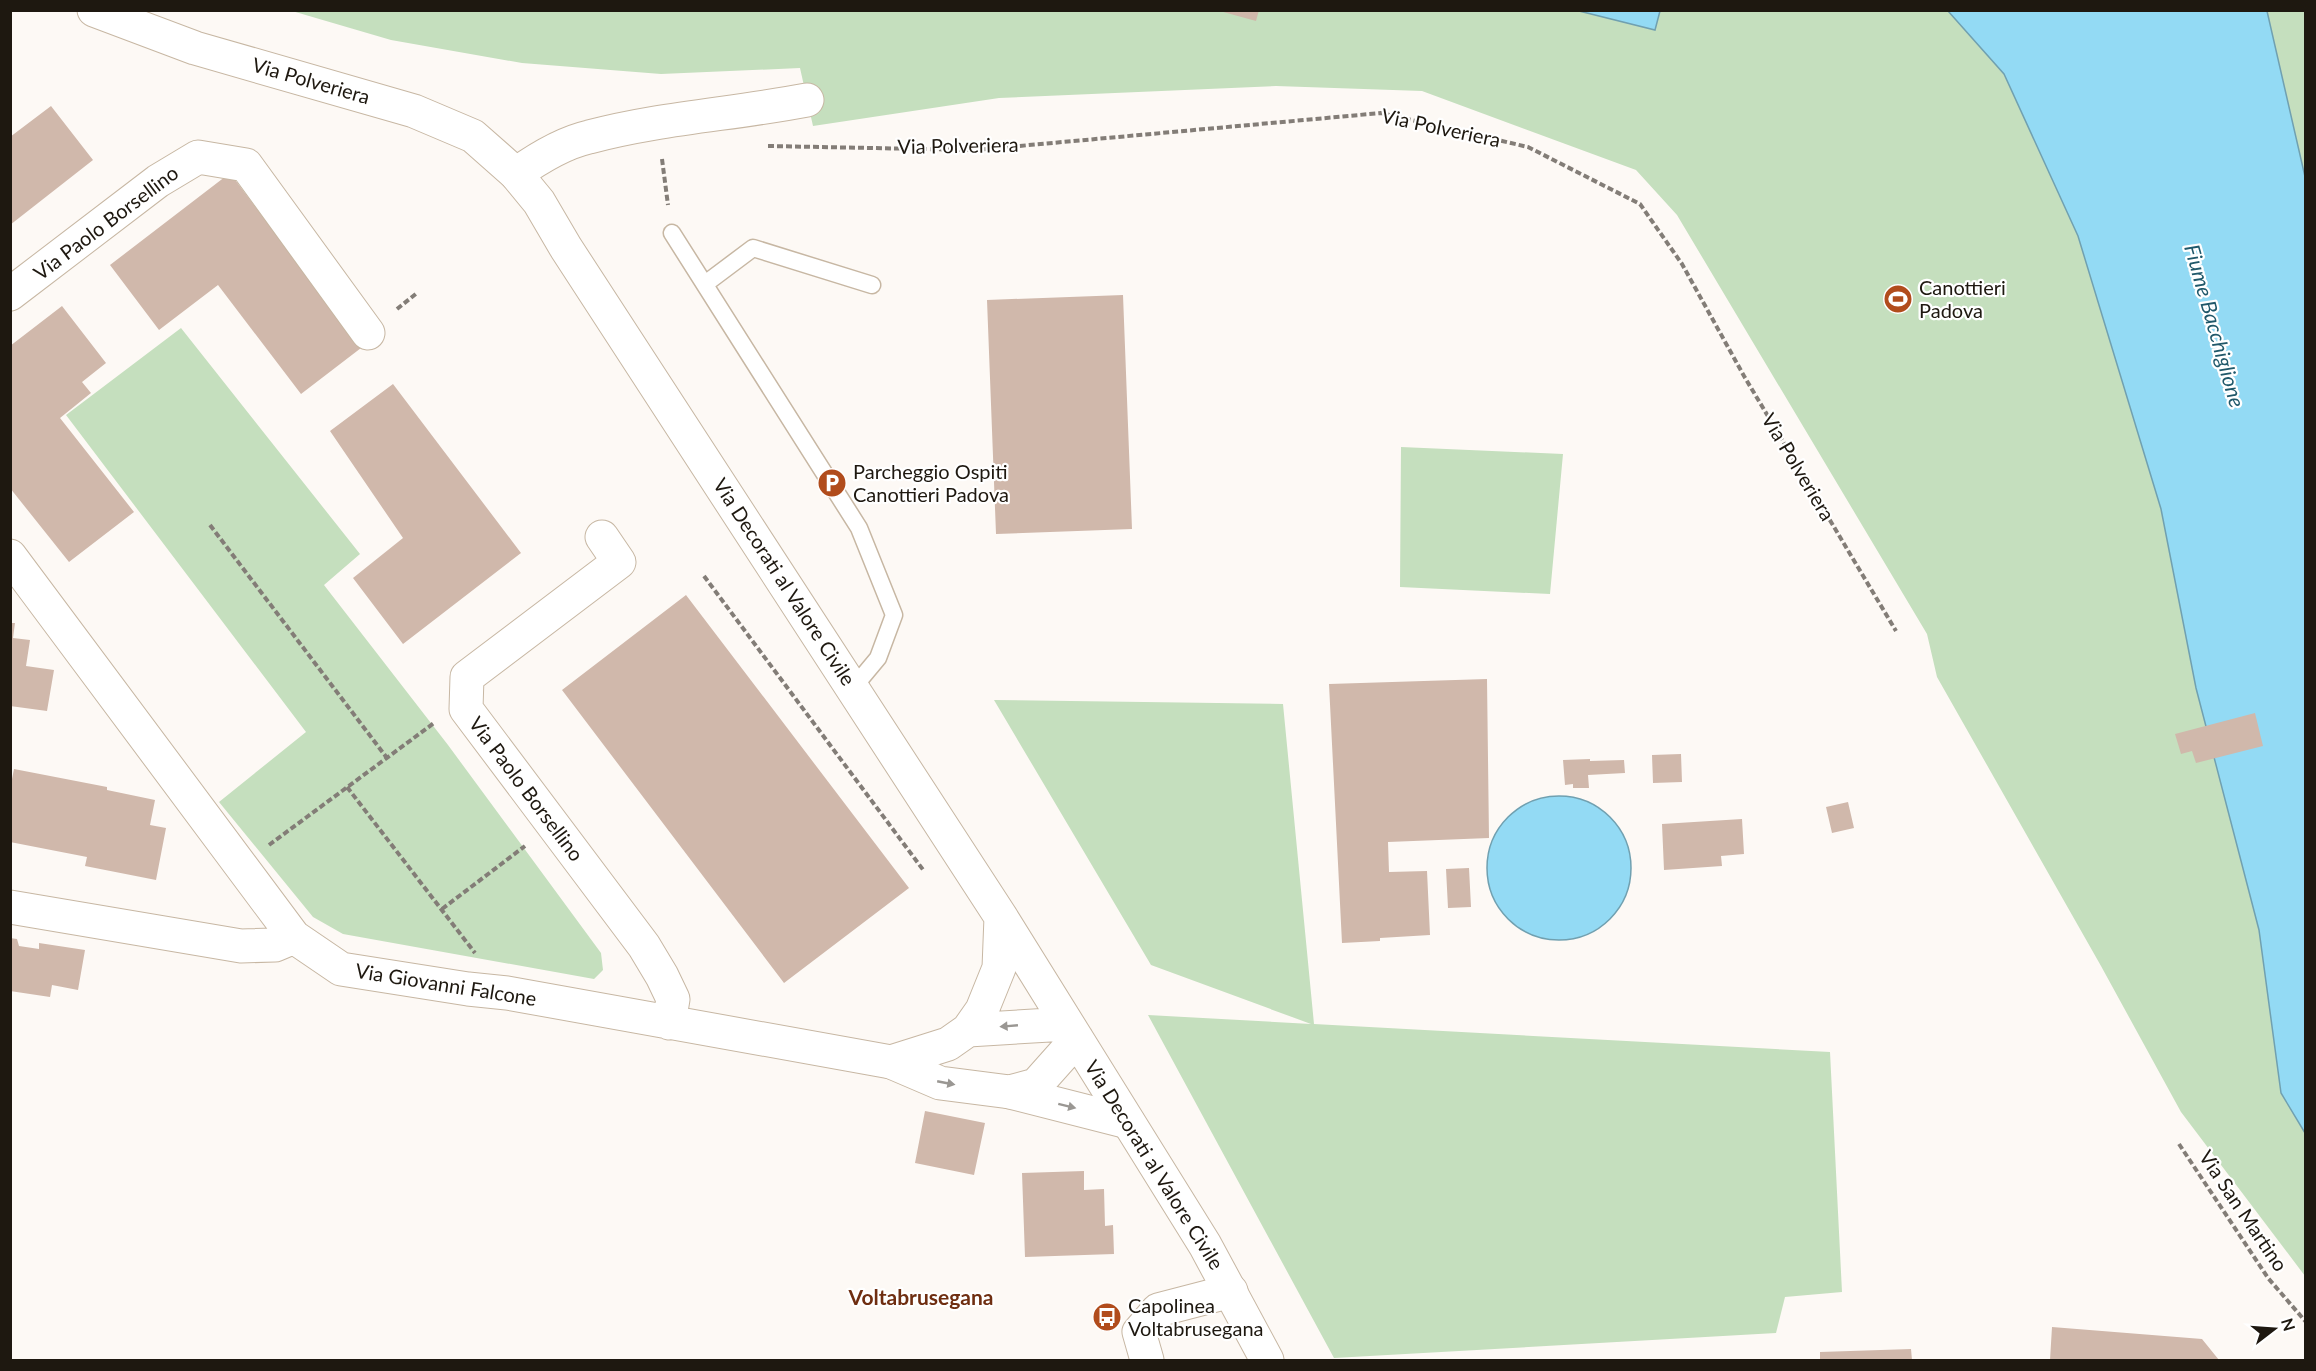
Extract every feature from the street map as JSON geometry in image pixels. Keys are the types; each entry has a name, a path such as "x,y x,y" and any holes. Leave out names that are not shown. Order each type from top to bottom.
{"street":[{"name":"Via Polveriera","path":"94,10 195,48 414,111 473,136 516,174 539,202 566,248"},
{"path":"516,174 536,160 587,137 658,123 807,100"},
{"name":"Via Paolo Borsellino","path":"10,294 158,181 198,157 246,165 368,333"},
{"name":"Via Decorati al Valore Civile","path":"566,248 1001,917 1231,1291 1267,1360"},
{"name":"Via Paolo Borsellino","path":"602,537 619,562 467,677 466,709 644,946 673,999 669,1023"},
{"path":"10,556 294,937 275,945 241,946 10,907"},
{"path":"891,1062 948,1044 968,1030 982,1010 999,968 1001,917"},
{"name":"Via Giovanni Falcone","path":"294,937 341,969 507,993 891,1062"},
{"path":"968,1030 1072,1031"},
{"name":"Via Decorati al Valore Civile","path":"891,1062 940,1083 1010,1092 1036,1085 1072,1031"},
{"path":"1010,1092 1128,1122"},
{"name":"Via Decorati al Valore Civile","path":"1146,1360 1139,1332 1158,1310 1231,1291"}],"lane":[{"path":"672,233 859,528 894,615 878,658 853,688"},
{"path":"705,284 753,248 872,285"}],"path":[{"name":"Via Polveriera","path":"761,146 975,150 1381,113 1528,147 1640,204 1682,264 1744,376 1896,631"},
{"path":"658,123 672,233"},
{"path":"210,525 387,758"},
{"path":"704,576 929,878"},
{"path":"242,865 467,699"},
{"path":"347,787 507,993"},
{"path":"442,909 524,848 553,823"},
{"name":"Via San Martino","path":"2179,1144 2268,1278 2306,1322"}],"green space":[{"name":"Canottieri Padova","path":"292,11 1948,11 2004,74 2078,236 2161,509 2196,688 2259,930 2281,1093 2305,1133 2305,1276 2181,1112 1937,677 1927,634 1677,215 1636,170 1422,91 1276,86 999,98 813,126 800,68 661,74 522,63 391,40"},
{"path":"2267,11 2305,11 2305,181"},
{"path":"181,328 360,554 324,585 448,745 601,953 603,970 594,979 343,934 313,917 219,802 306,732 66,415"},
{"path":"1401,447 1563,454 1550,594 1400,587"},
{"path":"994,700 1283,704 1314,1024 1830,1052 1842,1292 1785,1297 1776,1333 1334,1358 1148,1015 1311,1024 1151,965"}],"water":[{"path":"1579,11 1660,11 1655,30"},
{"name":"Fiume Bacchiglione","path":"1948,11 2267,11 2306,181 2305,1133 2281,1093 2259,930 2196,688 2161,509 2078,236 2004,74"},
{"path":"1559,796 1587,801 1610,817 1626,840 1631,868 1626,896 1610,919 1587,935 1559,940 1531,935 1508,919 1492,896 1487,868 1492,840 1508,817 1531,801"}],"building":[{"path":"1216,10 1259,10 1256,21"},
{"path":"51,106 93,160 10,225 10,137"},
{"path":"230,173 361,348 301,394 218,285 159,330 110,265"},
{"path":"1123,295 1132,529 996,534 987,300"},
{"path":"62,306 106,363 82,382 91,393 60,418 134,512 69,562 10,488 10,346"},
{"path":"393,384 521,553 403,644 353,578 403,538 330,431"},
{"path":"686,595 909,888 784,983 562,690"},
{"path":"10,623 15,623 13,638 30,640 26,666 54,670 47,711 10,706"},
{"path":"1487,679 1489,838 1388,842 1389,872 1427,871 1430,935 1342,943 1329,684"},
{"path":"2255,713 2263,746 2196,763 2192,751 2181,754 2175,734"},
{"path":"1681,754 1682,782 1653,783 1652,755"},
{"path":"1590,759 1590,761 1624,760 1625,773 1588,775 1589,788 1573,788 1573,784 1565,785 1563,760"},
{"path":"14,769 107,787 107,790 155,800 150,825 166,828 156,880 85,866 87,857 10,842 10,789"},
{"path":"1848,802 1854,828 1832,833 1826,807"},
{"path":"1742,819 1744,854 1721,856 1722,866 1664,870 1662,824"},
{"path":"1469,868 1471,907 1448,908 1446,869"},
{"path":"10,938 17,939 19,946 39,949 39,943 85,950 78,990 52,985 50,997 10,991"},
{"path":"925,1111 985,1123 974,1175 915,1163"},
{"path":"1084,1171 1084,1190 1104,1189 1105,1226 1113,1225 1114,1254 1025,1257 1022,1173"},
{"path":"2052,1327 2202,1339 2219,1360 2050,1360"},
{"path":"1911,1349 1912,1360 1820,1360 1820,1352"}],"place":[{"name":"Canottieri Padova","path":"1898,299"},
{"name":"Parcheggio Ospiti Canottieri Padova","path":"832,483"},
{"name":"Capolinea Voltabrusegana","path":"1107,1317"}],"district":[{"name":"Voltabrusegana","path":"921,1298"}]}
